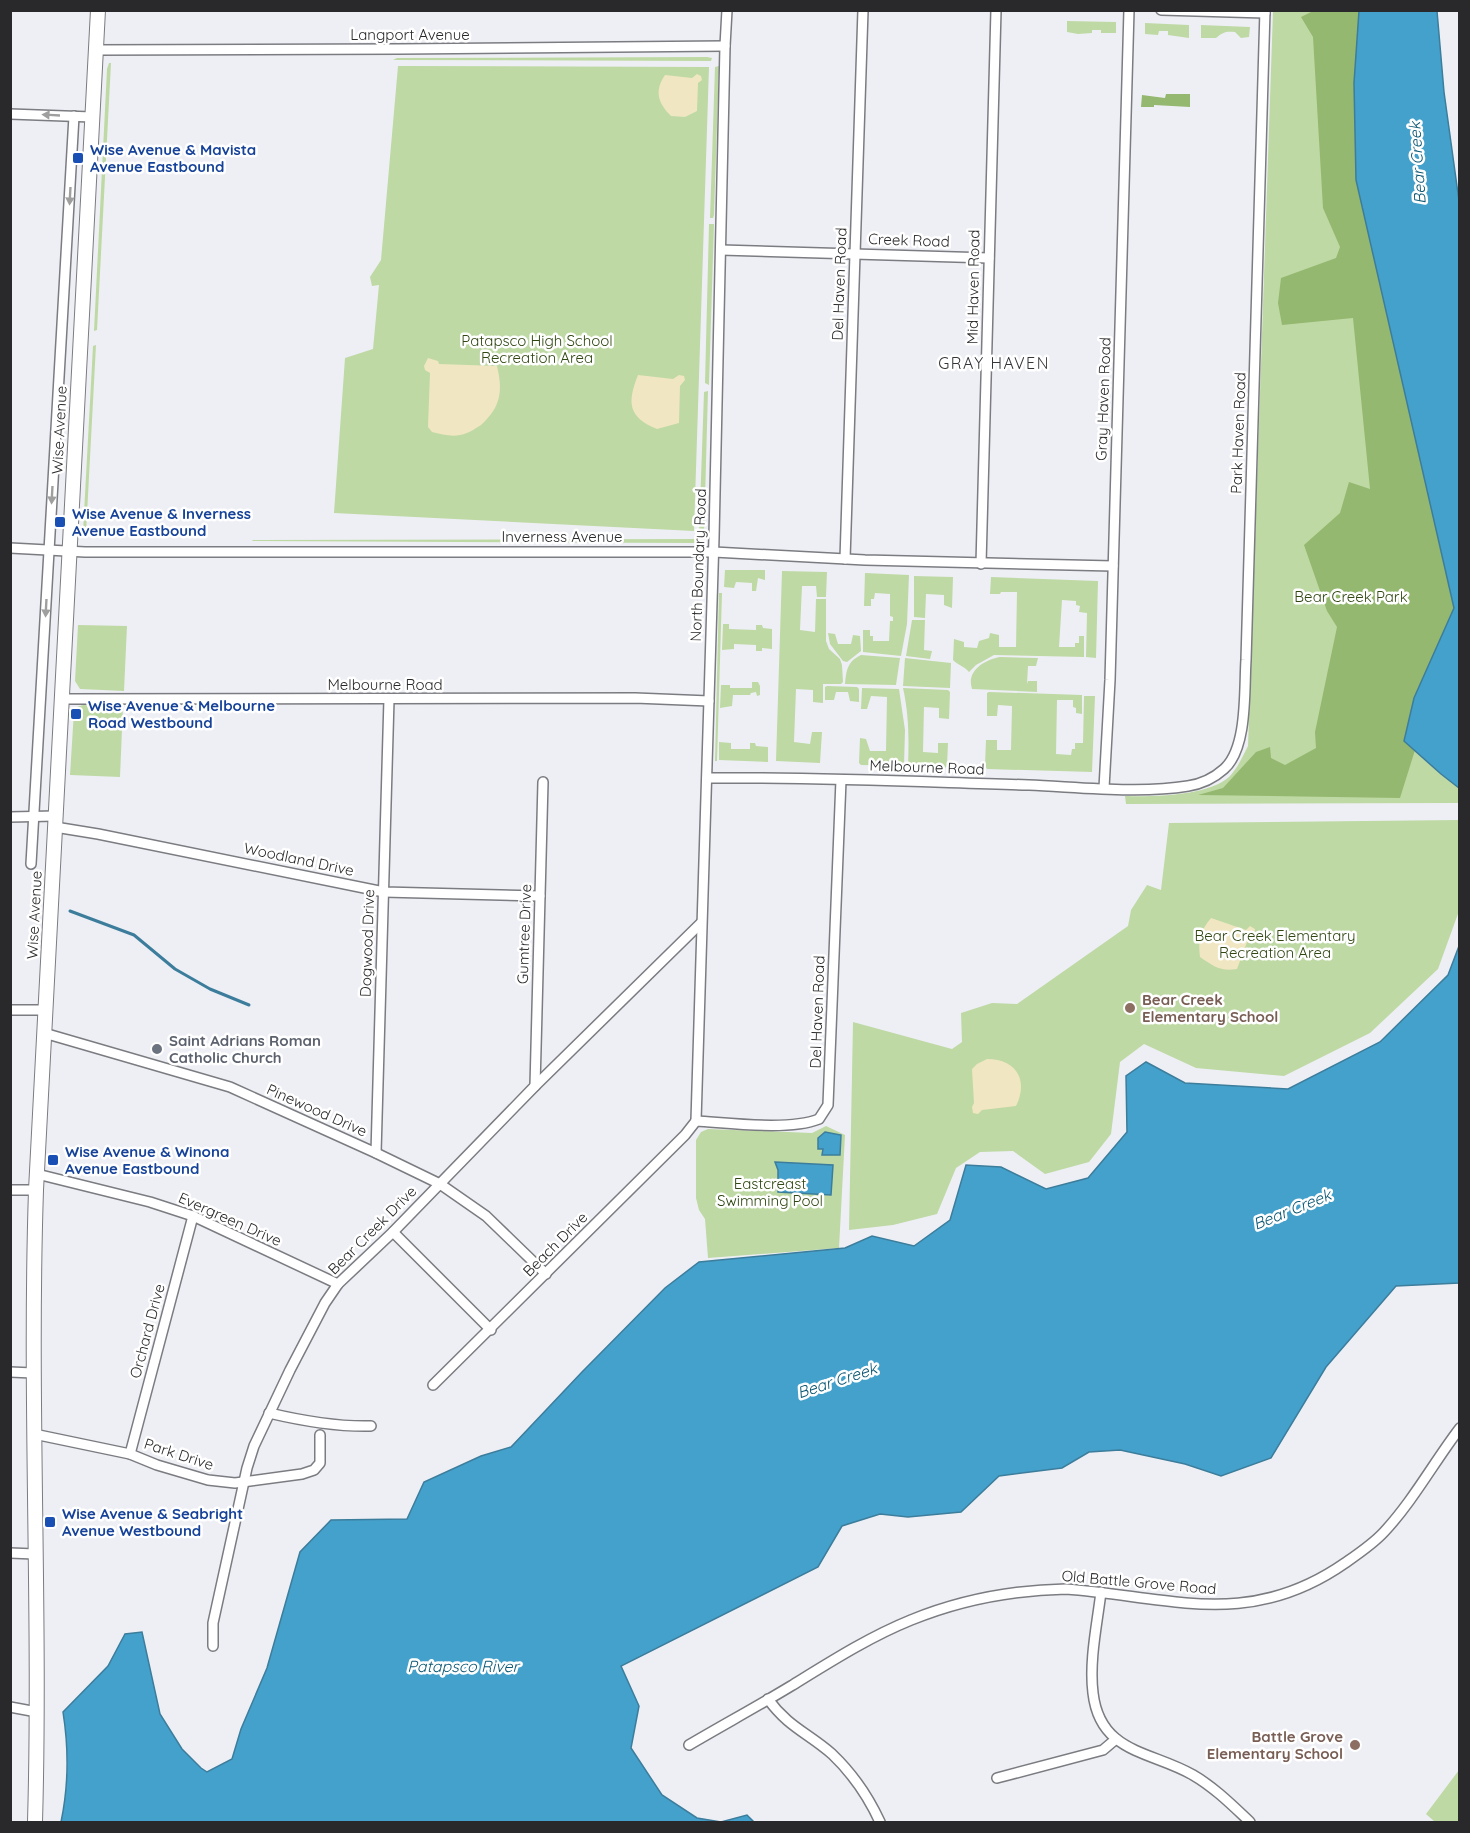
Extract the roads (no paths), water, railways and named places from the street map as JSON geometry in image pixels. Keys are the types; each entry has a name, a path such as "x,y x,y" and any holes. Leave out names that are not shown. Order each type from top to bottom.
{"main road":[{"name":"Wise Avenue","path":"35,1822 37,1712 33,1373 36,1190 98,10"}],"street":[{"name":"North Boundary Road","path":"696,1121 714,552 727,10"},
{"name":"Del Haven Road","path":"844,559 863,10"},
{"name":"Mid Haven Road","path":"981,564 996,10"},
{"name":"Gray Haven Road","path":"1104,788 1110,680 1129,10"},
{"path":"1161,10 1265,12"},
{"name":"Park Haven Road","path":"1145,789 1189,786 1204,782 1226,768 1239,743 1246,660 1265,12"},
{"name":"Langport Avenue","path":"96,50 725,46"},
{"path":"10,114 92,117"},
{"name":"Wise Avenue","path":"31,864 74,116"},
{"name":"Creek Road","path":"721,250 988,258"},
{"name":"Inverness Avenue","path":"10,548 69,551 714,552 981,564 1113,566"},
{"name":"Melbourne Road","path":"62,699 635,698 709,701"},
{"name":"Dogwood Drive","path":"376,1153 389,699"},
{"name":"Melbourne Road","path":"707,778 770,777 1145,789"},
{"name":"Del Haven Road","path":"696,1121 767,1125 798,1124 819,1119 828,1105 841,780"},
{"name":"Gumtree Drive","path":"535,1086 543,782"},
{"name":"Woodland Drive","path":"10,817 34,816 98,834 384,892 540,896"},
{"name":"Bear Creek Drive","path":"213,1646 213,1623 243,1482 254,1446 320,1313 338,1284 393,1232 535,1086 701,923"},
{"path":"10,1010 45,1010"},
{"name":"Pinewood Drive","path":"44,1033 230,1087 376,1153 440,1184 486,1216 546,1274"},
{"name":"Beach Drive","path":"433,1386 685,1135 696,1121"},
{"name":"Evergreen Drive","path":"37,1174 150,1202 193,1216 338,1284"},
{"path":"10,1190 36,1190"},
{"name":"Orchard Drive","path":"130,1454 193,1216"},
{"path":"393,1232 491,1330"},
{"path":"10,1372 33,1373"},
{"path":"269,1413 343,1427 371,1426"},
{"name":"Old Battle Grove Road","path":"689,1744 768,1700 834,1659 912,1619 942,1610 1013,1592 1066,1589 1178,1603 1219,1605 1272,1598 1303,1587 1330,1573 1382,1535 1405,1508 1460,1428"},
{"name":"Park Drive","path":"34,1434 130,1454 195,1477 222,1482 243,1482 314,1470 320,1463 320,1435"},
{"path":"10,1553 35,1554"},
{"path":"1101,1592 1092,1690 1100,1718 1116,1739 1138,1754 1176,1766 1194,1775 1250,1822"},
{"path":"768,1700 780,1715 831,1753 847,1769 859,1784 880,1822"},
{"path":"10,1707 37,1712"},
{"path":"997,1778 1103,1749 1116,1739"}],"water":[{"name":"Bear Creek","path":"1359,11 1437,11 1444,92 1460,208 1459,788 1404,741 1414,698 1454,608 1356,180 1354,83"},
{"name":"Patapsco River","path":"1459,946 1459,1283 1396,1286 1326,1367 1271,1458 1221,1476 1185,1464 1120,1450 1089,1452 1062,1468 999,1476 961,1512 908,1517 880,1514 842,1526 818,1567 621,1666 639,1706 631,1748 662,1795 697,1818 721,1822 61,1822 66,1794 67,1767 63,1712 108,1666 125,1634 142,1632 160,1714 182,1749 207,1772 232,1759 241,1729 267,1668 300,1552 331,1520 407,1519 424,1482 481,1456 511,1447 665,1288 699,1262 845,1248 872,1236 914,1246 950,1220 966,1165 1001,1167 1046,1189 1088,1178 1127,1132 1126,1076 1146,1062 1185,1083 1288,1089 1380,1042 1448,975"},
{"path":"825,1132 841,1135 840,1155 822,1155 823,1149 818,1149 818,1138"},
{"path":"775,1162 833,1165 831,1195 778,1192 778,1170"},
{"path":"747,1815 754,1822 721,1822"}],"waterway":[{"path":"70,911 134,935 175,969 210,989 249,1005"}],"place":[{"name":"Wise Avenue & Mavista Avenue Eastbound","path":"78,158"},
{"name":"Wise Avenue & Inverness Avenue Eastbound","path":"60,522"},
{"name":"Wise Avenue & Melbourne Road Westbound","path":"76,714"},
{"name":"Bear Creek Elementary School","path":"1130,1008"},
{"name":"Saint Adrians Roman Catholic Church","path":"157,1049"},
{"name":"Wise Avenue & Winona Avenue Eastbound","path":"53,1160"},
{"name":"Wise Avenue & Seabright Avenue Westbound","path":"50,1522"},
{"name":"Battle Grove Elementary School","path":"1355,1745"}],"district":[{"name":"GRAY HAVEN","path":"994,363"}],"park label":[{"name":"Patapsco High School Recreation Area","path":"537,348"},
{"name":"Bear Creek Park","path":"1351,596"},
{"name":"Bear Creek Elementary Recreation Area","path":"1275,944"},
{"name":"Eastcreast Swimming Pool","path":"770,1192"}]}
